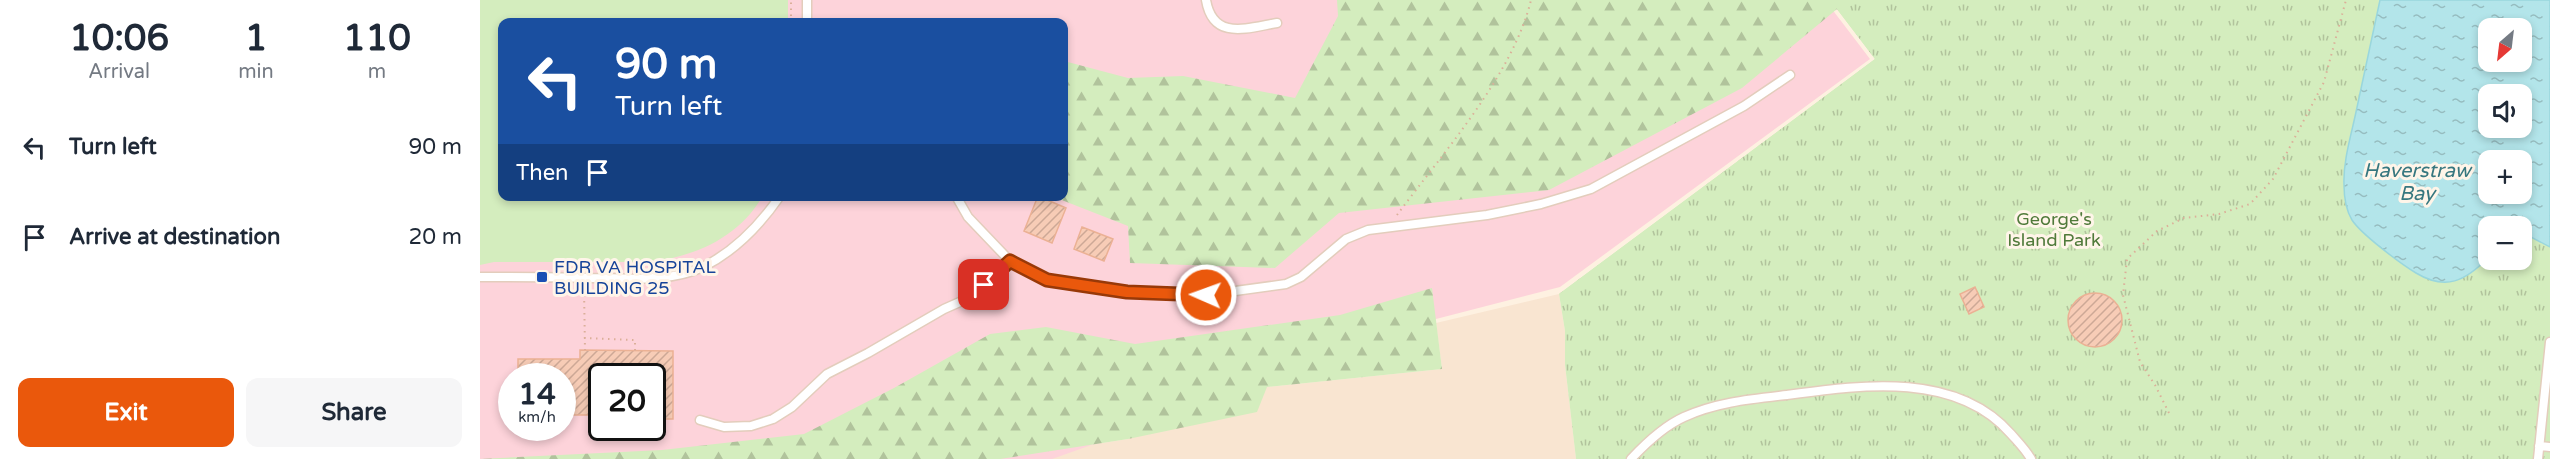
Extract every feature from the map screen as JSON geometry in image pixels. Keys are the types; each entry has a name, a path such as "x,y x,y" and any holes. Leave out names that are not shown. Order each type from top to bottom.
{"lane":[{"path":"807,0 807,18"},
{"path":"1206,0 1212,20 1223,28 1238,29 1277,23"},
{"path":"959,201 968,217 1010,261 1047,280 1127,292 1206,295 1286,284 1301,277 1346,239 1368,230 1389,225 1487,215 1541,204 1591,189 1744,106 1790,75"},
{"path":"480,277 675,276 703,267 737,246 768,214 777,201"},
{"path":"700,420 724,428 751,426 773,419 792,407 827,374 944,309 971,297 1010,261"},
{"path":"2538,459 2550,342"},
{"path":"1631,459 1650,440 1682,418 1718,404 1855,386 1902,386 1944,393 1974,405 2003,424 2031,459"},
{"path":"2539,446 2550,447"}],"path":[{"path":"791,0 791,18"},
{"path":"1389,225 1475,112 1508,55 1531,0"},
{"path":"2169,413 2140,362 2123,295 2127,260 2157,231 2184,219 2219,214 2250,204 2273,179 2324,82 2346,0"},
{"path":"664,265 696,257"},
{"path":"584,278 585,350"},
{"path":"584,338 635,340 635,351"}],"shaded area":[{"path":"480,0 1825,0 1870,59 1560,287 1436,319 1391,347 1052,459 480,459"},
{"path":"1559,294 1565,331 1565,365 1576,459 1000,459 1128,439 1267,387 1442,369 1436,323"}],"green space":[{"path":"480,0 788,0 788,18 498,18 498,201 759,201 729,234 700,249 668,259 651,262 494,262 480,265"},
{"path":"1337,0 2380,0 1559,294 1875,59 1837,9 1742,88 1549,190 1339,213 1275,268 1130,263 1128,226 1064,201 1068,201 1068,62 1128,78 1183,76 1295,98 1338,16"},
{"name":"George's Island Park","path":"1830,0 2380,0 2346,159 2344,190 2348,212 2357,226 2382,248 2416,273 2437,281 2455,281 2478,268 2478,270 2532,270 2532,238 2550,247 2550,459 1576,459 1565,365 1565,331 1559,294 1875,59"},
{"path":"1432,288 1442,369 1267,387 1257,412 1128,439 1000,459 480,459 662,450 804,434 894,388 990,334 1046,327 1135,344 1340,315"}],"water":[{"name":"Haverstraw Bay","path":"2380,0 2550,0 2550,247 2532,238 2532,216 2478,216 2478,268 2463,278 2446,282 2416,273 2372,241 2352,220 2345,199 2344,185 2348,148"}],"building":[{"path":"1036,201 1050,201 1066,208 1052,243 1024,231"},
{"path":"1082,227 1113,239 1104,261 1074,249"},
{"path":"1975,287 1984,307 1969,314 1960,294"},
{"path":"2095,293 2105,295 2114,301 2120,310 2122,320 2120,330 2114,339 2105,345 2095,347 2085,345 2076,339 2070,330 2068,320 2070,310 2076,301 2085,295"},
{"path":"580,350 673,351 673,419 666,419 666,363 588,363 588,415 576,415 576,363 518,363 518,359 580,359"}],"place":[{"name":"FDR VA HOSPITAL BUILDING 25","path":"542,277"}],"route":[{"path":"984,285 1010,261 1047,280 1127,292 1206,295"}]}
